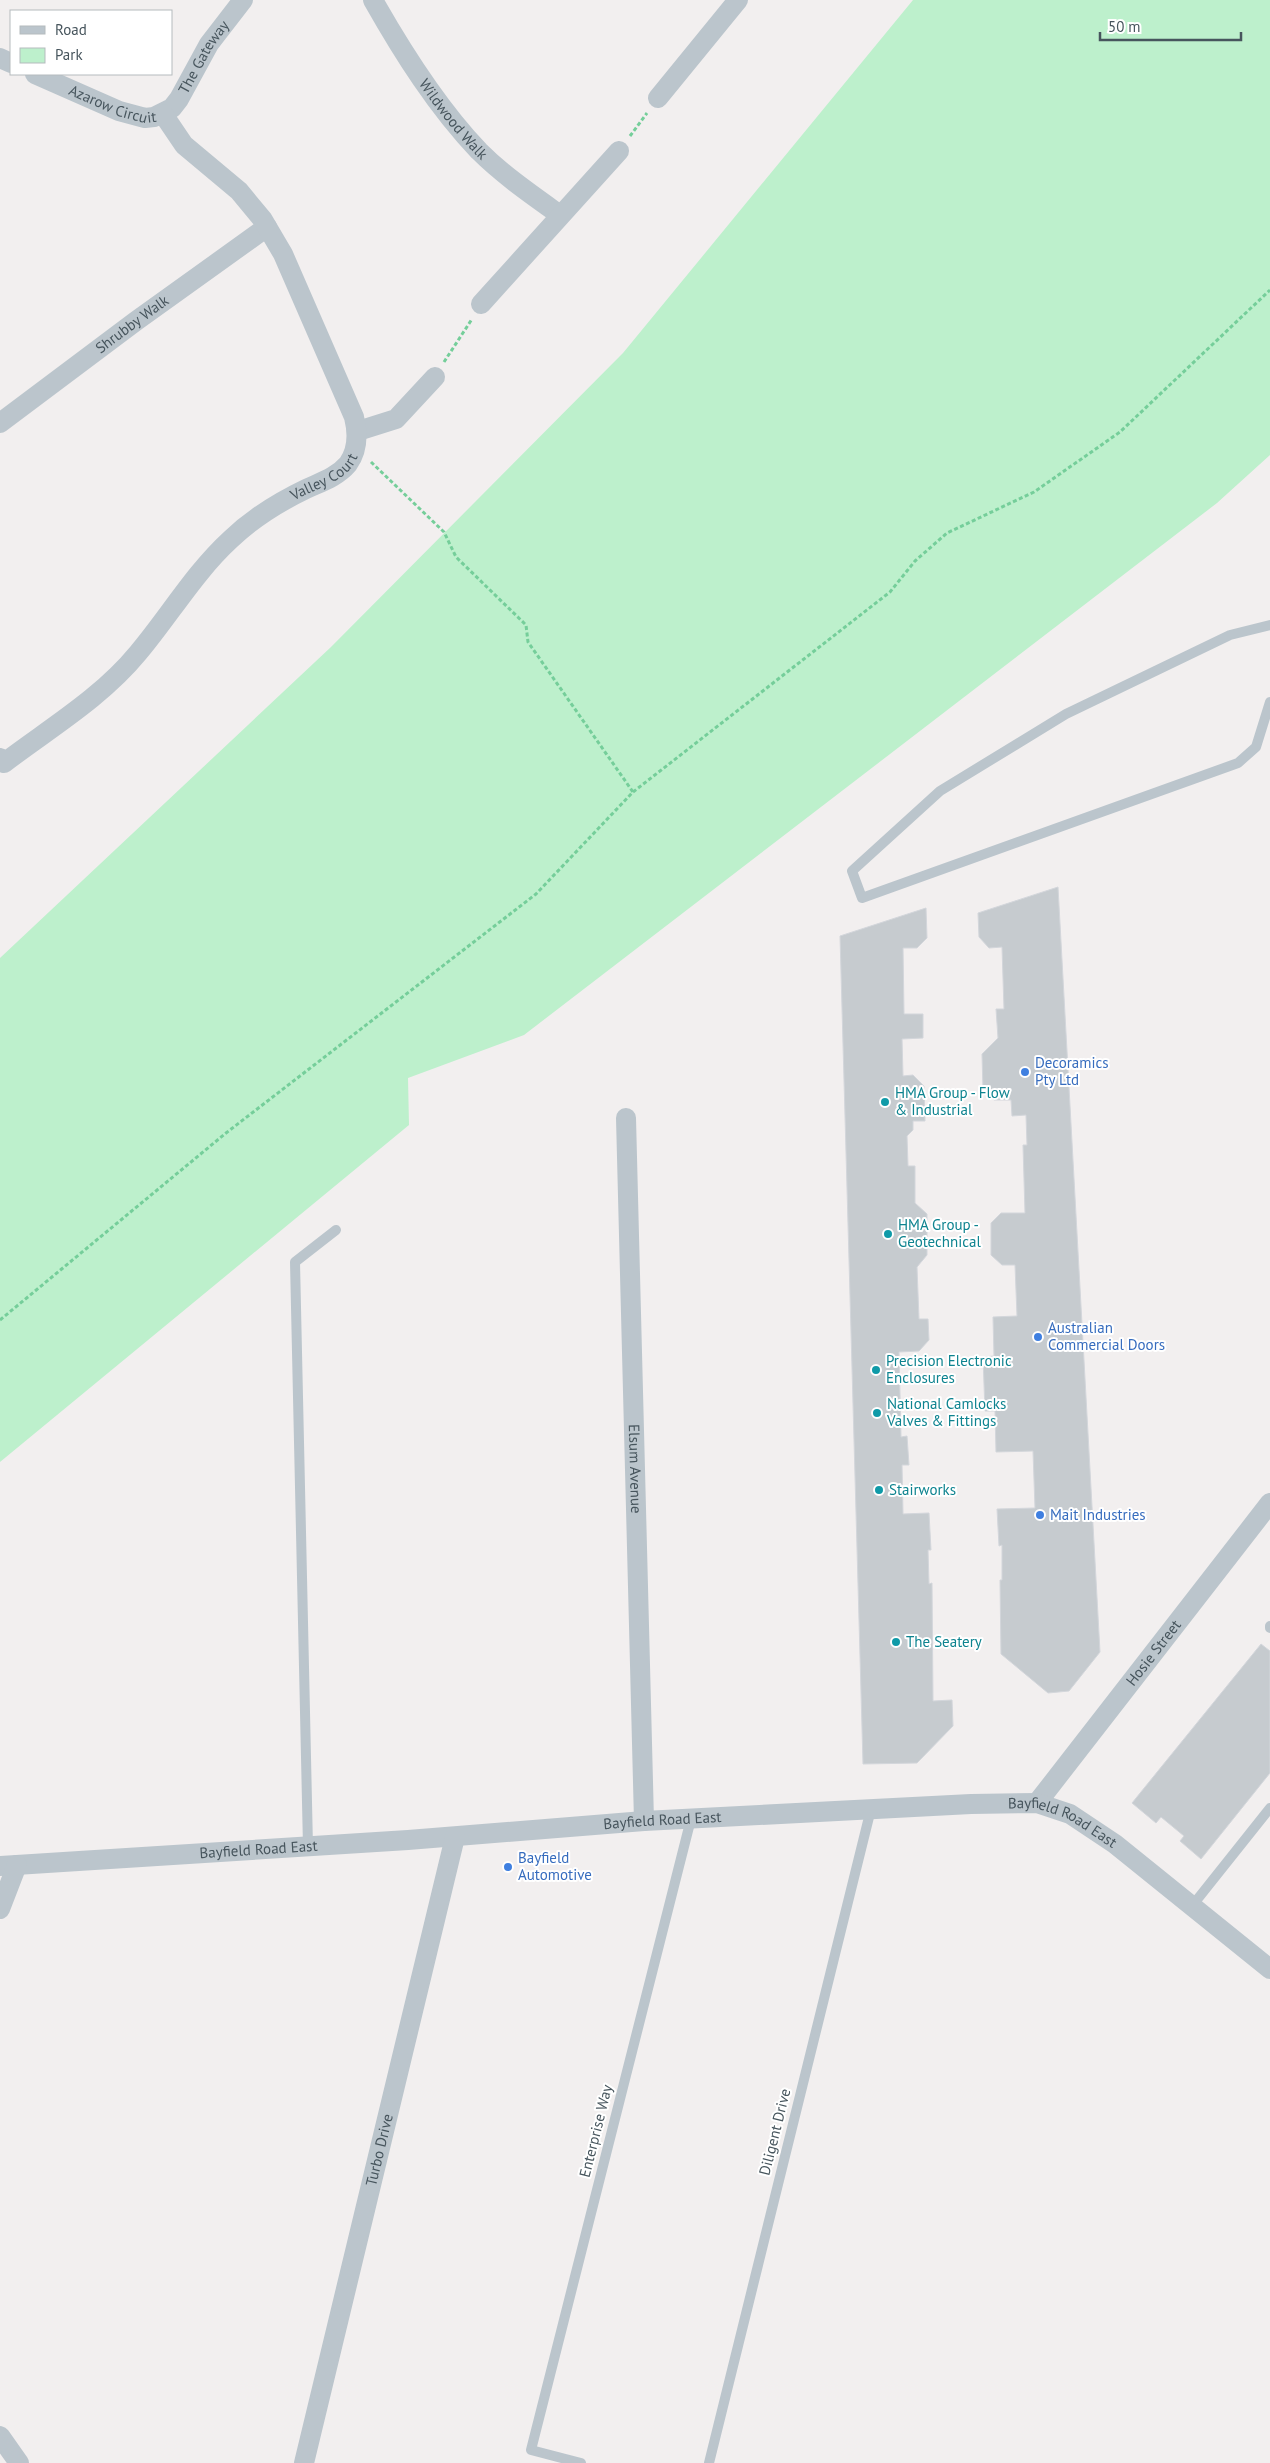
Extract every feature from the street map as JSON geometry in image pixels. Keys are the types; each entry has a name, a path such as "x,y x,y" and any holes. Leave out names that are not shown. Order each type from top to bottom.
{"street":[{"name":"The Gateway","path":"163,114 179,100 209,44 243,0"},
{"name":"Wildwood Walk","path":"373,0 386,23 452,120 480,152 510,178 560,215"},
{"path":"658,98 738,0"},
{"name":"Azarow Circuit","path":"37,75 133,116 145,118 163,114"},
{"name":"Valley Court","path":"1,764 106,686 138,654 200,570 231,538 262,514 306,489 333,477 348,464 357,439 307,306 283,254 267,227 239,191 184,145 163,114"},
{"path":"481,304 619,150"},
{"name":"Shrubby Walk","path":"0,424 136,321 267,227"},
{"path":"357,439 396,419 435,377"},
{"name":"Elsum Avenue","path":"626,1118 644,1821"},
{"name":"Hosie Street","path":"1037,1803 1270,1503"},
{"name":"Bayfield Road East","path":"9,1866 455,1837 644,1821 871,1809 1037,1803 1070,1814 1115,1844 1270,1969"},
{"name":"Turbo Drive","path":"304,2463 455,1837"},
{"path":"0,1909 9,1866"},
{"path":"0,2436 19,2463"}],"lane":[{"path":"1270,625 1230,634 1066,714 940,791 852,871 862,898 1238,763 1256,747 1270,702"},
{"path":"308,1847 295,1262 336,1230"},
{"path":"1192,1906 1270,1808"},
{"name":"Diligent Drive","path":"709,2463 871,1809"},
{"name":"Enterprise Way","path":"581,2463 531,2450 691,1819"}],"path":[{"path":"619,150 658,98"},
{"path":"0,1320 226,1132 536,894 633,792 890,592 915,560 947,533 1034,492 1120,432 1270,290"},
{"path":"435,377 481,304"},
{"path":"357,439 444,532 456,557 526,625 528,642 633,792"}],"green space":[{"path":"913,0 1270,0 1270,455 1217,503 524,1035 408,1078 409,1125 0,1462 0,958 331,647 623,353"}],"building":[{"path":"1058,887 1100,1652 1069,1691 1048,1693 1001,1654 1000,1580 1002,1580 1002,1545 999,1546 997,1509 1035,1508 1033,1451 996,1452 995,1411 985,1411 983,1357 994,1356 993,1317 1017,1316 1015,1265 1002,1265 991,1255 991,1223 1001,1213 1025,1213 1023,1145 1027,1145 1026,1115 1012,1116 1011,1100 994,1100 983,1090 982,1054 998,1038 996,1009 1004,1009 1002,947 989,948 979,937 978,913"},
{"path":"926,908 927,938 917,948 903,948 904,1014 923,1014 923,1038 902,1039 903,1076 913,1075 924,1086 925,1121 913,1121 913,1130 907,1136 908,1166 915,1166 915,1203 927,1214 927,1255 917,1267 919,1319 928,1319 929,1340 919,1351 899,1352 901,1437 907,1436 909,1465 902,1465 903,1514 929,1513 931,1550 928,1550 929,1584 932,1583 933,1701 952,1700 953,1726 917,1763 863,1764 840,936"},
{"path":"1261,1644 1270,1651 1270,1773 1201,1859 1180,1841 1184,1836 1161,1817 1156,1823 1132,1803"}],"place":[{"name":"Decoramics Pty Ltd","path":"1025,1072"},
{"name":"HMA Group - Flow & Industrial","path":"885,1102"},
{"name":"HMA Group - Geotechnical","path":"888,1234"},
{"name":"Australian Commercial Doors","path":"1038,1337"},
{"name":"Precision Electronic Enclosures","path":"876,1370"},
{"name":"National Camlocks Valves & Fittings","path":"877,1413"},
{"name":"Stairworks","path":"879,1490"},
{"name":"Mait Industries","path":"1040,1515"},
{"name":"The Seatery","path":"896,1642"},
{"name":"Bayfield Automotive","path":"508,1867"}]}
